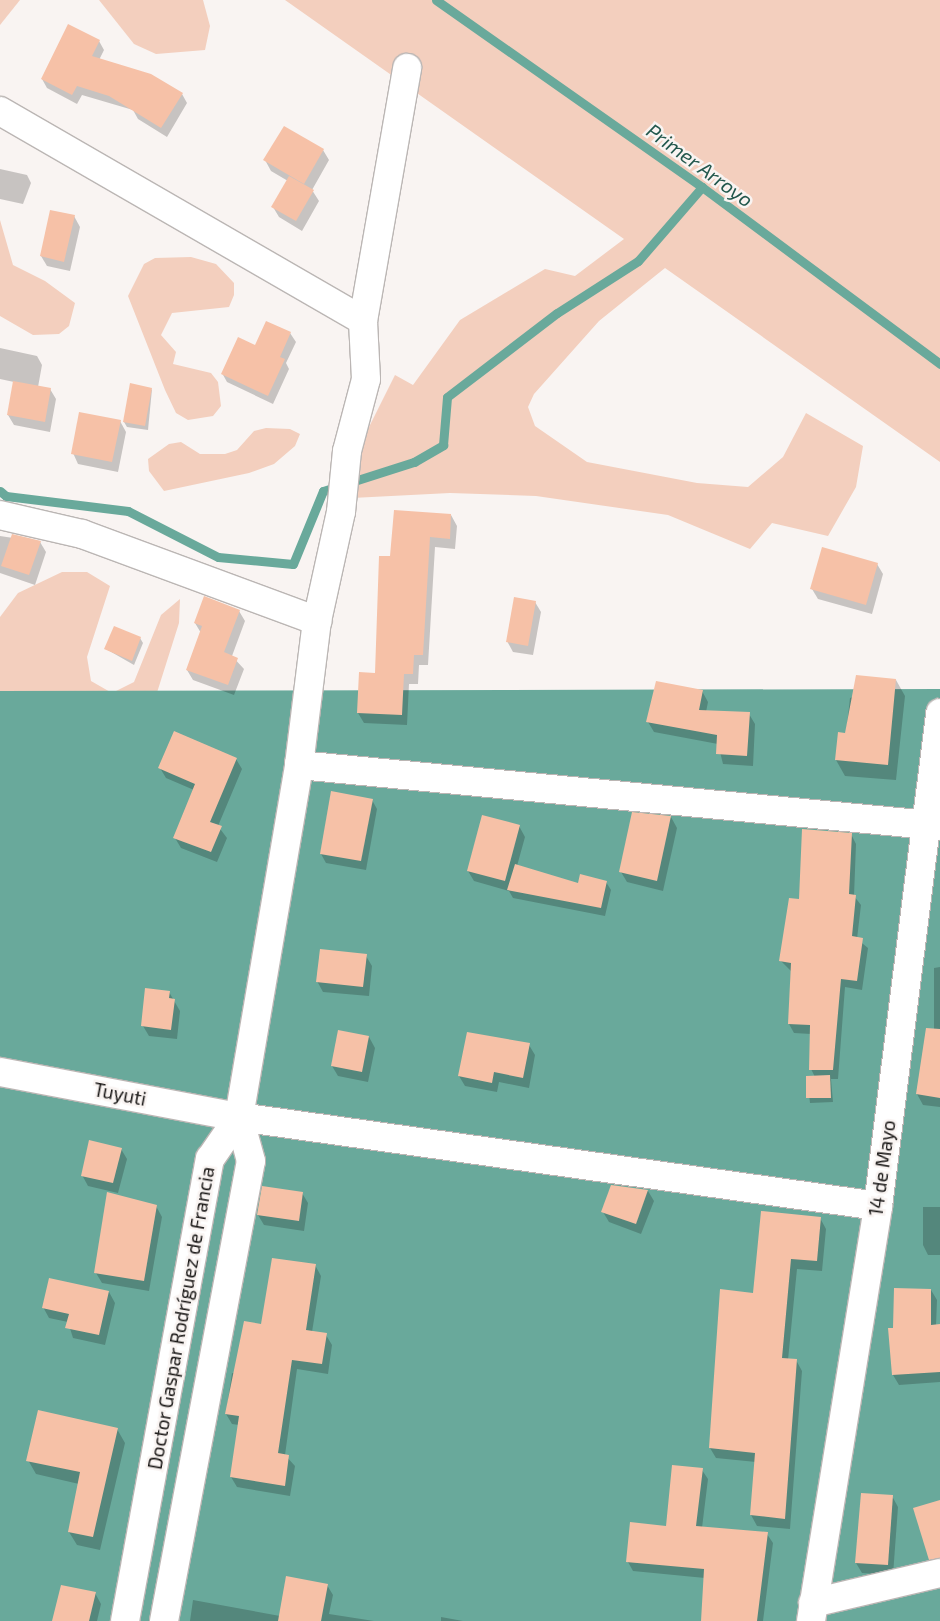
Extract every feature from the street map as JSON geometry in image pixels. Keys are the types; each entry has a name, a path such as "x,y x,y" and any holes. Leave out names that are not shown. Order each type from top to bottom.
{"street":[{"path":"239,1117 299,765 316,621 341,512 347,451 366,380 363,321 408,68"},
{"path":"0,111 363,321"},
{"path":"0,515 82,534 316,621"},
{"name":"14 de Mayo","path":"812,1612 878,1206 934,826 940,712"},
{"path":"299,765 934,826"},
{"name":"Tuyuti","path":"0,1072 239,1117 878,1206"},
{"name":"Doctor Gaspar Rodríguez de Francia","path":"125,1621 210,1159 239,1117"},
{"name":"Doctor Gaspar Rodríguez de Francia","path":"164,1621 251,1161 239,1117"},
{"path":"812,1612 940,1573"}],"shaded area":[{"path":"0,0 20,0 0,25"},
{"path":"99,0 203,0 210,26 205,50 156,54 134,44"},
{"path":"285,0 940,0 940,462 665,268 599,321 534,394 528,407 535,426 587,462 697,483 748,487 783,457 806,413 863,446 856,487 828,536 772,523 750,549 668,515 536,496 450,493 352,498 366,433 395,375 413,385 460,320 545,269 575,276 624,239"},
{"path":"0,220 13,265 45,281 75,303 69,326 59,334 33,335 0,316"},
{"path":"191,257 216,264 234,283 234,295 229,307 172,313 161,335 176,352 173,364 211,373 218,382 221,406 213,416 188,420 176,413 128,296 144,264 155,258"},
{"path":"266,428 290,429 300,434 295,446 274,464 249,473 164,491 149,471 148,459 169,444 181,442 200,454 225,454 237,450 254,431"},
{"path":"62,572 87,572 110,586 87,657 91,681 112,693 134,682 161,615 180,599 179,623 142,740 0,757 0,617 18,593"},
{"path":"940,689 940,1621 0,1621 0,691"}],"building":[{"path":"68,24 100,40 92,56 151,74 183,93 161,128 109,96 77,86 72,95 41,79"},
{"path":"284,126 324,149 304,184 263,160"},
{"path":"289,176 314,190 296,221 271,207"},
{"path":"50,210 75,215 64,262 40,256"},
{"path":"266,321 291,332 280,357 285,359 268,396 221,374 238,337 255,345"},
{"path":"13,381 51,388 45,422 7,415"},
{"path":"130,383 152,388 145,426 123,422"},
{"path":"79,412 121,420 112,462 71,454"},
{"path":"394,510 451,514 450,539 430,537 423,655 414,655 413,674 404,674 402,715 357,713 359,672 375,673 379,556 390,556"},
{"path":"12,534 41,541 29,575 1,566"},
{"path":"822,547 878,563 866,605 810,589"},
{"path":"204,596 240,610 224,652 238,658 228,685 186,670 202,626 194,623"},
{"path":"514,597 536,601 528,646 506,642"},
{"path":"114,626 141,637 132,661 104,649"},
{"path":"856,675 896,679 888,765 835,760 838,732 845,733"},
{"path":"656,681 703,690 699,710 750,712 747,756 716,754 717,735 646,722"},
{"path":"174,731 237,758 210,822 222,826 211,852 173,838 195,784 158,768"},
{"path":"331,791 373,799 361,861 320,854"},
{"path":"632,812 671,816 657,881 619,872"},
{"path":"482,815 520,825 505,881 467,871"},
{"path":"802,829 852,833 849,894 856,895 852,936 863,938 857,981 841,979 833,1070 809,1070 810,1025 788,1024 791,963 779,961 789,898 799,899"},
{"path":"515,864 578,883 580,874 607,881 601,908 507,890"},
{"path":"320,949 367,954 363,987 316,982"},
{"path":"145,988 170,991 169,998 175,999 171,1030 141,1026"},
{"path":"926,1028 940,1029 940,1098 916,1094"},
{"path":"338,1030 369,1036 362,1072 331,1066"},
{"path":"467,1032 530,1043 523,1078 494,1072 492,1083 458,1076"},
{"path":"830,1075 831,1098 806,1098 806,1076"},
{"path":"89,1140 122,1148 113,1183 81,1176"},
{"path":"611,1185 648,1190 636,1224 601,1212"},
{"path":"262,1186 303,1192 299,1221 257,1215"},
{"path":"107,1192 157,1205 144,1281 94,1273"},
{"path":"761,1211 821,1217 817,1261 791,1259 782,1358 797,1359 785,1519 750,1515 755,1453 709,1448 720,1289 753,1293"},
{"path":"272,1258 316,1264 306,1330 327,1333 322,1364 292,1360 278,1453 289,1455 285,1486 230,1477 239,1416 225,1414 244,1321 261,1324"},
{"path":"49,1278 109,1291 99,1335 65,1328 69,1314 42,1308"},
{"path":"894,1288 931,1289 931,1325 940,1324 940,1372 892,1375 888,1328 893,1328"},
{"path":"38,1410 118,1428 93,1537 68,1532 80,1472 26,1461"},
{"path":"672,1465 703,1468 696,1526 768,1532 757,1621 701,1621 704,1569 626,1562 630,1522 666,1526"},
{"path":"861,1493 893,1495 888,1565 855,1563"},
{"path":"940,1500 940,1558 929,1560 913,1508"},
{"path":"286,1576 328,1584 321,1621 278,1621"},
{"path":"61,1585 96,1592 89,1621 52,1621"}],"waterway":[{"name":"Primer Arroyo","path":"436,0 702,187 940,364"},
{"path":"0,491 6,496 128,511 218,557 293,564 323,491 414,462 443,445 447,397 557,313 638,261 702,187"}]}
